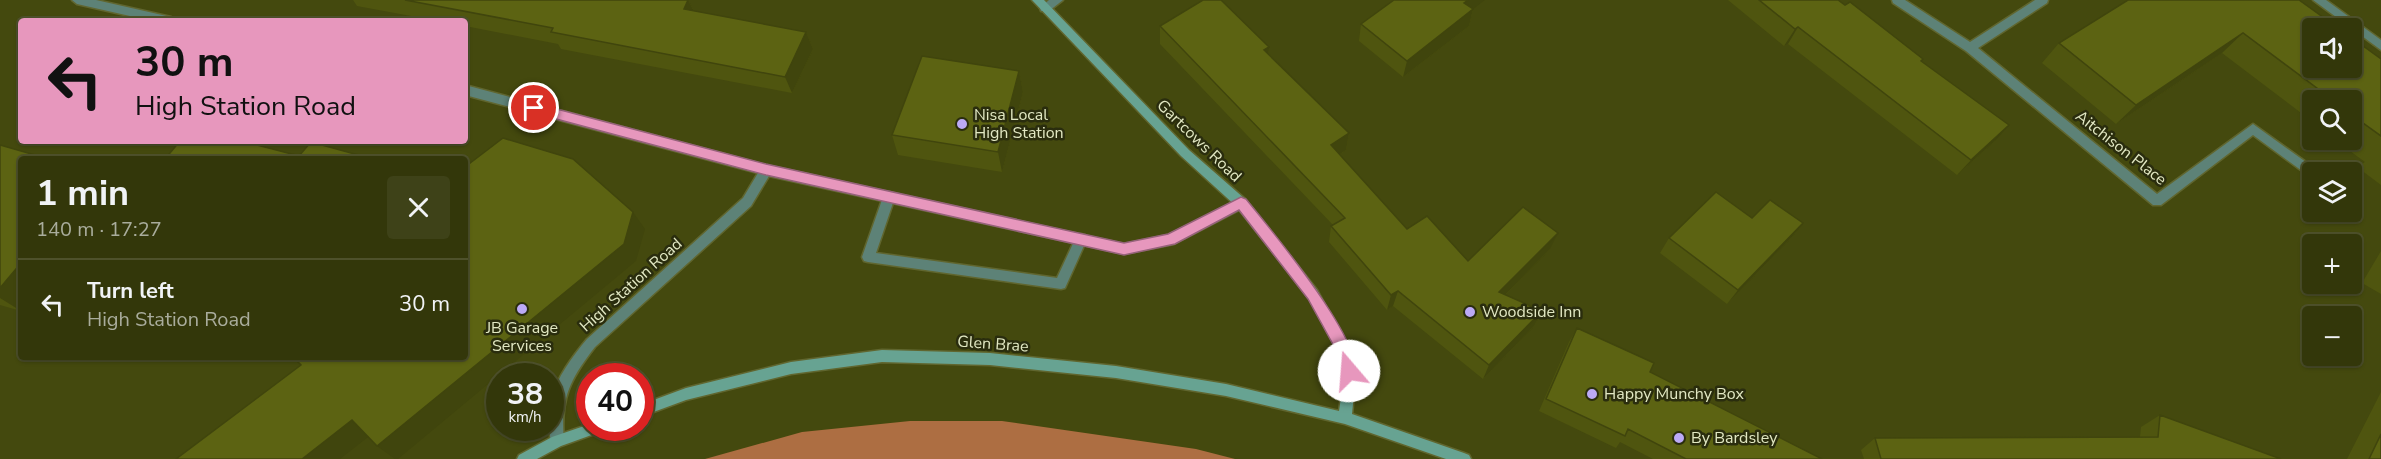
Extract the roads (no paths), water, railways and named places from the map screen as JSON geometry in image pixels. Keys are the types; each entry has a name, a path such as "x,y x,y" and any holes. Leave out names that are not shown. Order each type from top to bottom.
{"main road":[{"name":"Gartcows Road","path":"1041,4 1185,153 1241,203 1313,294 1348,358 1349,384 1345,418"},
{"name":"Glen Brae","path":"654,406 686,394 791,368 882,356 990,359 1116,372 1226,390 1345,418"},
{"path":"1345,418 1464,459"},
{"path":"524,459 557,441"}],"street":[{"path":"77,0 158,18"},
{"path":"1041,4 1058,0"},
{"name":"Aitchison Place","path":"1897,0 1970,48 2157,201 2253,129 2302,165"},
{"path":"1970,48 2043,0"},
{"path":"2318,0 2381,46"},
{"path":"468,91 766,170 1124,249 1170,240 1241,203"},
{"name":"High Station Road","path":"564,382 569,370 591,343 747,202 766,170"},
{"path":"889,197 868,257 1061,284 1080,239"}],"place":[{"name":"Nisa Local High Station","path":"962,124"},
{"name":"JB Garage Services","path":"522,309"},
{"name":"Woodside Inn","path":"1470,312"},
{"name":"Happy Munchy Box","path":"1592,394"},
{"name":"By Bardsley","path":"1679,438"}]}
